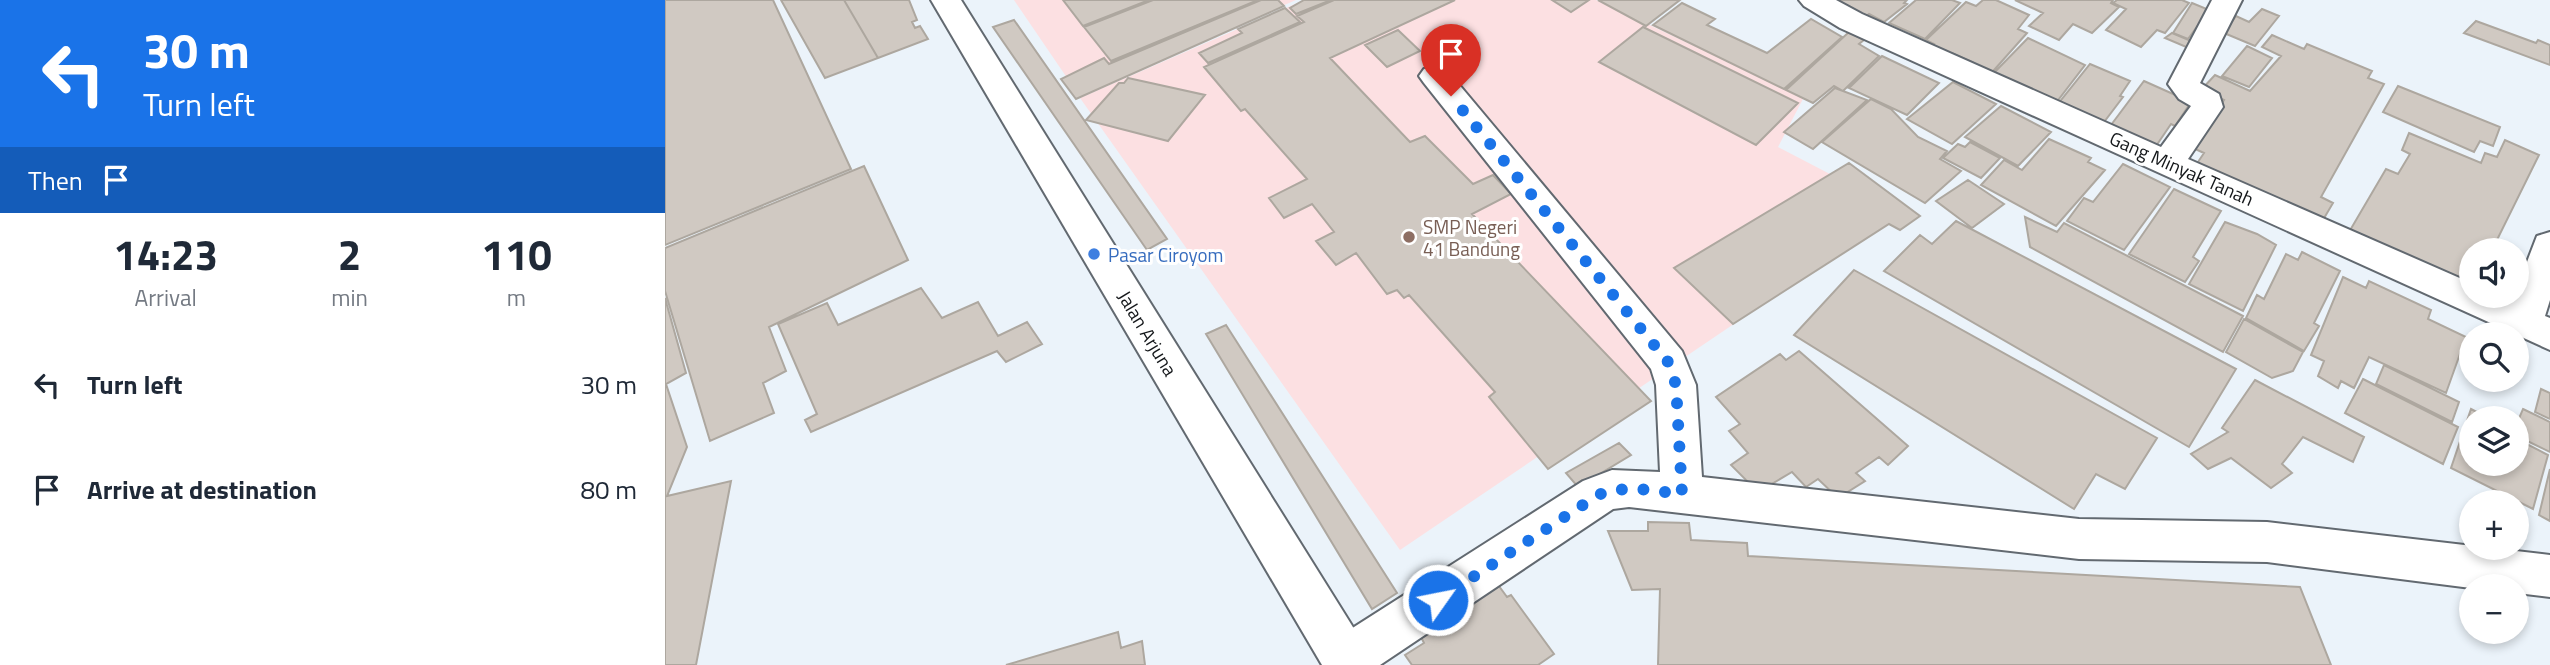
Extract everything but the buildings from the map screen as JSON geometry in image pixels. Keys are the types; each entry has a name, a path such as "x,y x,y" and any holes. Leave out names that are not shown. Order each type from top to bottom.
{"street":[{"name":"Jalan Arjuna","path":"946,0 1348,663"},
{"name":"Gang Minyak Tanah","path":"1814,0 1851,21 2169,161 2537,330"},
{"path":"2169,161 2207,107 2208,102 2190,92 2184,84 2226,0"},
{"path":"1435,76 1668,362 1676,385 1682,494"},
{"path":"2537,330 2550,246"},
{"path":"1348,663 1598,495 1612,489 1629,488 2079,539 2267,542 2550,576"}],"shaded area":[{"path":"1014,0 1296,0 1078,94"},
{"path":"1304,0 1596,0 1804,97 1778,147 1901,211 1400,550 1080,98"}],"place":[{"name":"SMP Negeri 41 Bandung","path":"1409,237"},
{"name":"Pasar Ciroyom","path":"1094,254"}],"route":[{"path":"1438,600 1598,495 1612,489 1629,488 1682,494 1676,385 1668,362 1451,96"}]}
